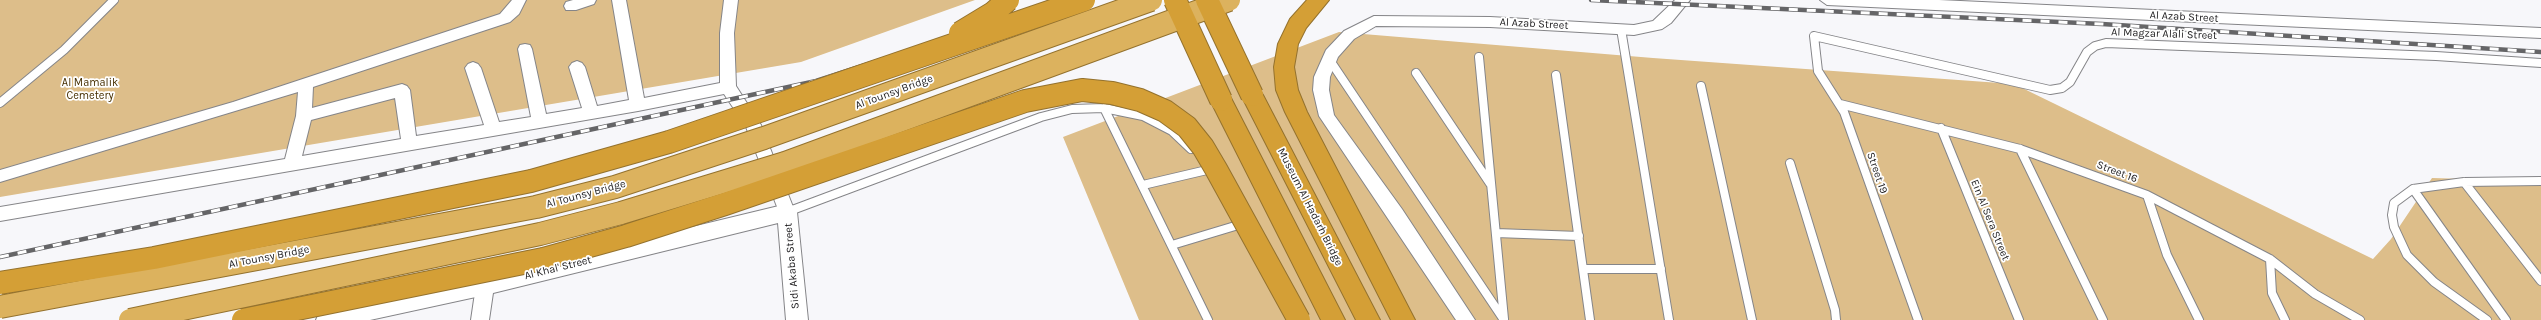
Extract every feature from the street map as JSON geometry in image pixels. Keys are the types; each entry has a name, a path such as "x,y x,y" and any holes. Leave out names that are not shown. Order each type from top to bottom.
{"highway":[{"path":"900,63 955,36 993,13 1008,0"},
{"path":"0,283 154,258 531,181 669,142 1084,0"},
{"name":"Al Tounsy Bridge","path":"0,307 528,208 615,187 764,138 1151,0"},
{"path":"1176,0 1221,100 1332,320"},
{"name":"Museum Al Hadarh Bridge","path":"1207,0 1252,95 1368,320"},
{"path":"130,320 540,234 621,213 785,163 1229,0"},
{"path":"1319,0 1297,24 1288,44 1284,67 1287,90 1296,112 1403,320"},
{"path":"243,320 558,254 725,204 1025,101 1052,94 1082,90 1112,92 1140,100 1165,111 1187,127 1209,158 1299,320"}],"street":[{"path":"0,176 111,145 306,84 504,18 514,10 519,0"},
{"path":"571,6 589,0"},
{"path":"619,0 638,105"},
{"path":"731,0 727,33 728,87 753,125 787,212"},
{"name":"Al Azab Street","path":"1328,59 1339,44 1349,35 1374,21 1490,22 1634,30 1657,25 1666,19 1683,0"},
{"name":"Al Azab Street","path":"1826,0 2541,33"},
{"path":"525,49 540,121"},
{"path":"1328,59 1322,78 1321,90 1327,116 1396,214 1466,320"},
{"path":"577,67 591,112"},
{"path":"473,68 493,129"},
{"path":"292,162 304,116 306,84"},
{"path":"0,214 292,162 638,105 728,87"},
{"path":"304,116 402,90 409,143"},
{"name":"Al Khal' Street","path":"327,320 484,286 787,212"},
{"name":"Sidi Akaba Street","path":"787,212 797,320"},
{"path":"480,320 484,286"}],"lane":[{"path":"0,103 64,50 114,0"},
{"path":"1620,29 1669,320"},
{"name":"Al Magzar Alali Street","path":"1814,36 2050,90 2062,88 2070,82 2087,52 2095,46 2106,43 2436,56 2541,63"},
{"name":"Street 19","path":"1814,36 1818,71 1840,104 1918,320"},
{"path":"1479,57 1493,188 1504,320"},
{"path":"1328,59 1504,320"},
{"path":"1416,73 1493,188"},
{"path":"1556,76 1590,320"},
{"path":"1700,86 1752,320"},
{"name":"Street 16","path":"1840,104 1941,128 2020,149 2147,195 2270,259 2315,294 2360,320"},
{"path":"1104,108 1208,320"},
{"path":"787,212 1054,113 1072,109 1104,108 1126,111 1158,123 1187,143 1195,154"},
{"name":"Ein Al Sera Street","path":"1941,128 2019,320"},
{"path":"2020,149 2103,320"},
{"path":"1790,163 1835,310 1836,320"},
{"path":"1143,185 1205,167 1217,191"},
{"path":"2487,320 2434,282 2407,255 2394,227 2392,215 2394,203 2402,195 2413,189 2464,182 2541,181"},
{"path":"2464,182 2541,281"},
{"path":"2413,189 2506,320"},
{"path":"2147,195 2167,254 2199,320"},
{"path":"1172,245 1235,226"},
{"path":"1496,233 1579,236"},
{"path":"2270,259 2272,293 2285,320"},
{"path":"1583,269 1661,269"}],"green space":[{"name":"Al Mamalik Cemetery","path":"0,0 975,0 801,62 0,197"},
{"path":"1339,32 1653,58 2014,84 2373,259 2391,239 2432,178 2541,181 2541,320 1139,320 1063,137"}],"railway":[{"path":"0,257 816,81 1066,0"},
{"path":"1591,0 2102,24 2541,52"}]}
